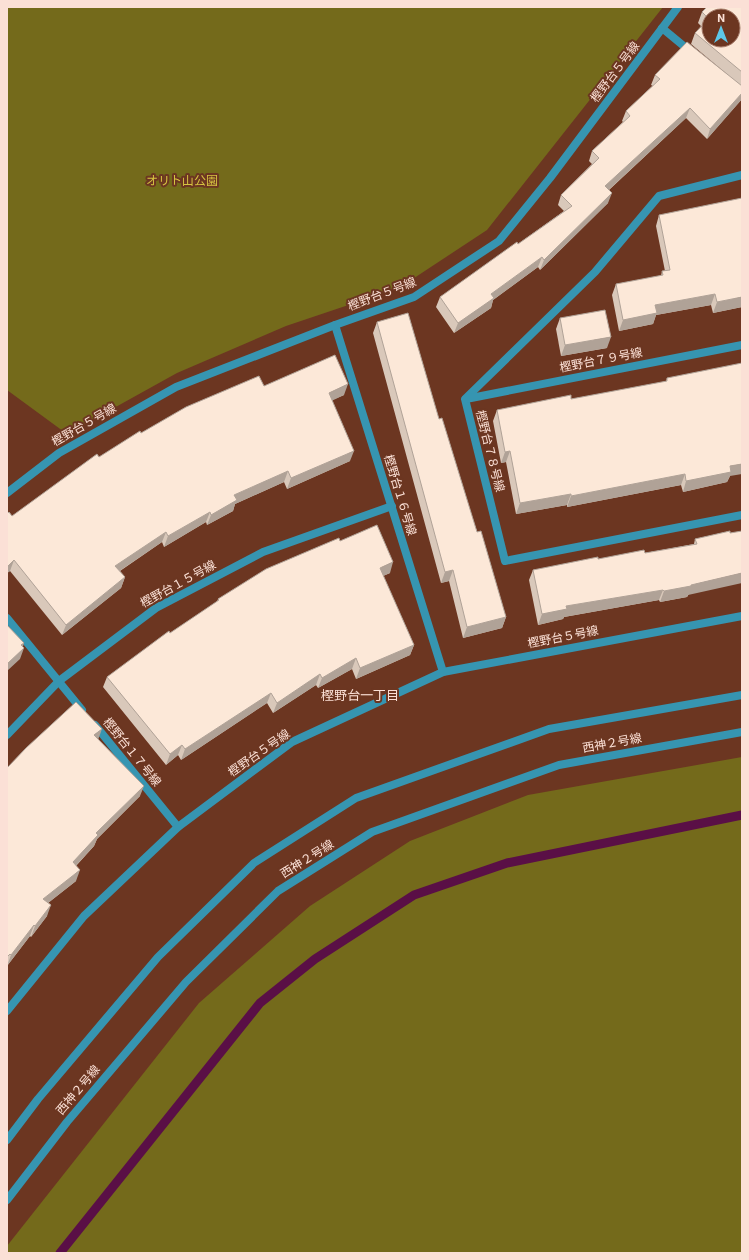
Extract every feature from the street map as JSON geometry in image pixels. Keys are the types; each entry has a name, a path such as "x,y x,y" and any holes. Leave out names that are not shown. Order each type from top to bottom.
{"street":[{"name":"樫野台５号線","path":"7,493 59,453 176,387 335,324 414,297 499,241 550,178 678,7"},
{"path":"662,28 699,58"},
{"name":"樫野台７８号線","path":"742,176 659,196 594,272 465,399 505,561 742,516"},
{"name":"樫野台１６号線","path":"335,324 443,672"},
{"name":"樫野台７９号線","path":"465,399 742,346"},
{"name":"樫野台１５号線","path":"7,735 59,681 156,608 263,552 392,506"},
{"name":"樫野台５号線","path":"7,1011 84,916 178,827 292,742 443,672 742,616"},
{"name":"樫野台１７号線","path":"7,618 178,827"},
{"name":"西神２号線","path":"7,1140 38,1099 158,957 254,863 356,798 549,729 742,694"},
{"name":"西神２号線","path":"7,1200 67,1122 186,982 278,892 298,879 372,832 559,765 742,732"}],"green space":[{"name":"オリト山公園","path":"7,7 663,7 487,230 399,288 286,326 177,373 67,434 7,390"},
{"path":"742,757 742,1253 7,1253 7,1246 199,1003 310,906 410,841 528,795"}],"building":[{"path":"707,7 742,7 742,72 713,48 741,48 741,8 706,8"},
{"path":"701,27 701,38 695,33"},
{"path":"687,42 742,86 742,93 710,129 690,108 605,186 612,193 544,260 542,257 491,294 494,298 458,323 440,297 517,242 518,244 572,206 561,195 599,158 592,151 630,116 626,111 660,79 655,75"},
{"path":"742,198 742,297 717,302 715,294 655,305 657,313 623,320 616,284 663,275 662,271 670,270 659,215"},
{"path":"605,310 611,337 565,345 560,318"},
{"path":"408,313 439,419 442,418 477,532 481,531 506,617 467,627 453,570 445,572 377,322"},
{"path":"335,355 348,384 329,393 354,451 291,478 288,471 234,495 237,500 211,515 210,512 168,536 166,532 115,566 125,577 66,625 14,560 7,567 7,514 9,512 12,516 97,454 99,457 140,431 141,433 186,407 259,376 264,386"},
{"path":"742,363 742,464 730,466 731,472 686,481 685,474 571,496 571,494 520,503 510,451 505,452 497,410 571,395 571,399 667,381 667,378"},
{"path":"377,525 393,562 380,568 414,645 360,668 356,658 322,678 320,674 277,703 271,693 185,749 182,745 170,754 107,677 169,631 170,633 219,600 218,599 266,569 339,538 340,541"},
{"path":"730,531 730,533 742,531 742,573 691,586 566,606 567,609 542,614 533,570 598,557 598,559 644,550 645,553 697,544 695,539"},
{"path":"7,625 24,643 21,645 24,648 7,664"},
{"path":"76,702 102,729 94,735 144,786 96,833 98,835 73,862 80,870 43,899 51,905 11,955 10,954 7,957 7,768 26,748"}],"waterway":[{"path":"60,1253 260,1003 315,959 414,895 507,863 742,815"}],"district":[{"name":"樫野台一丁目","path":"360,695"}]}
